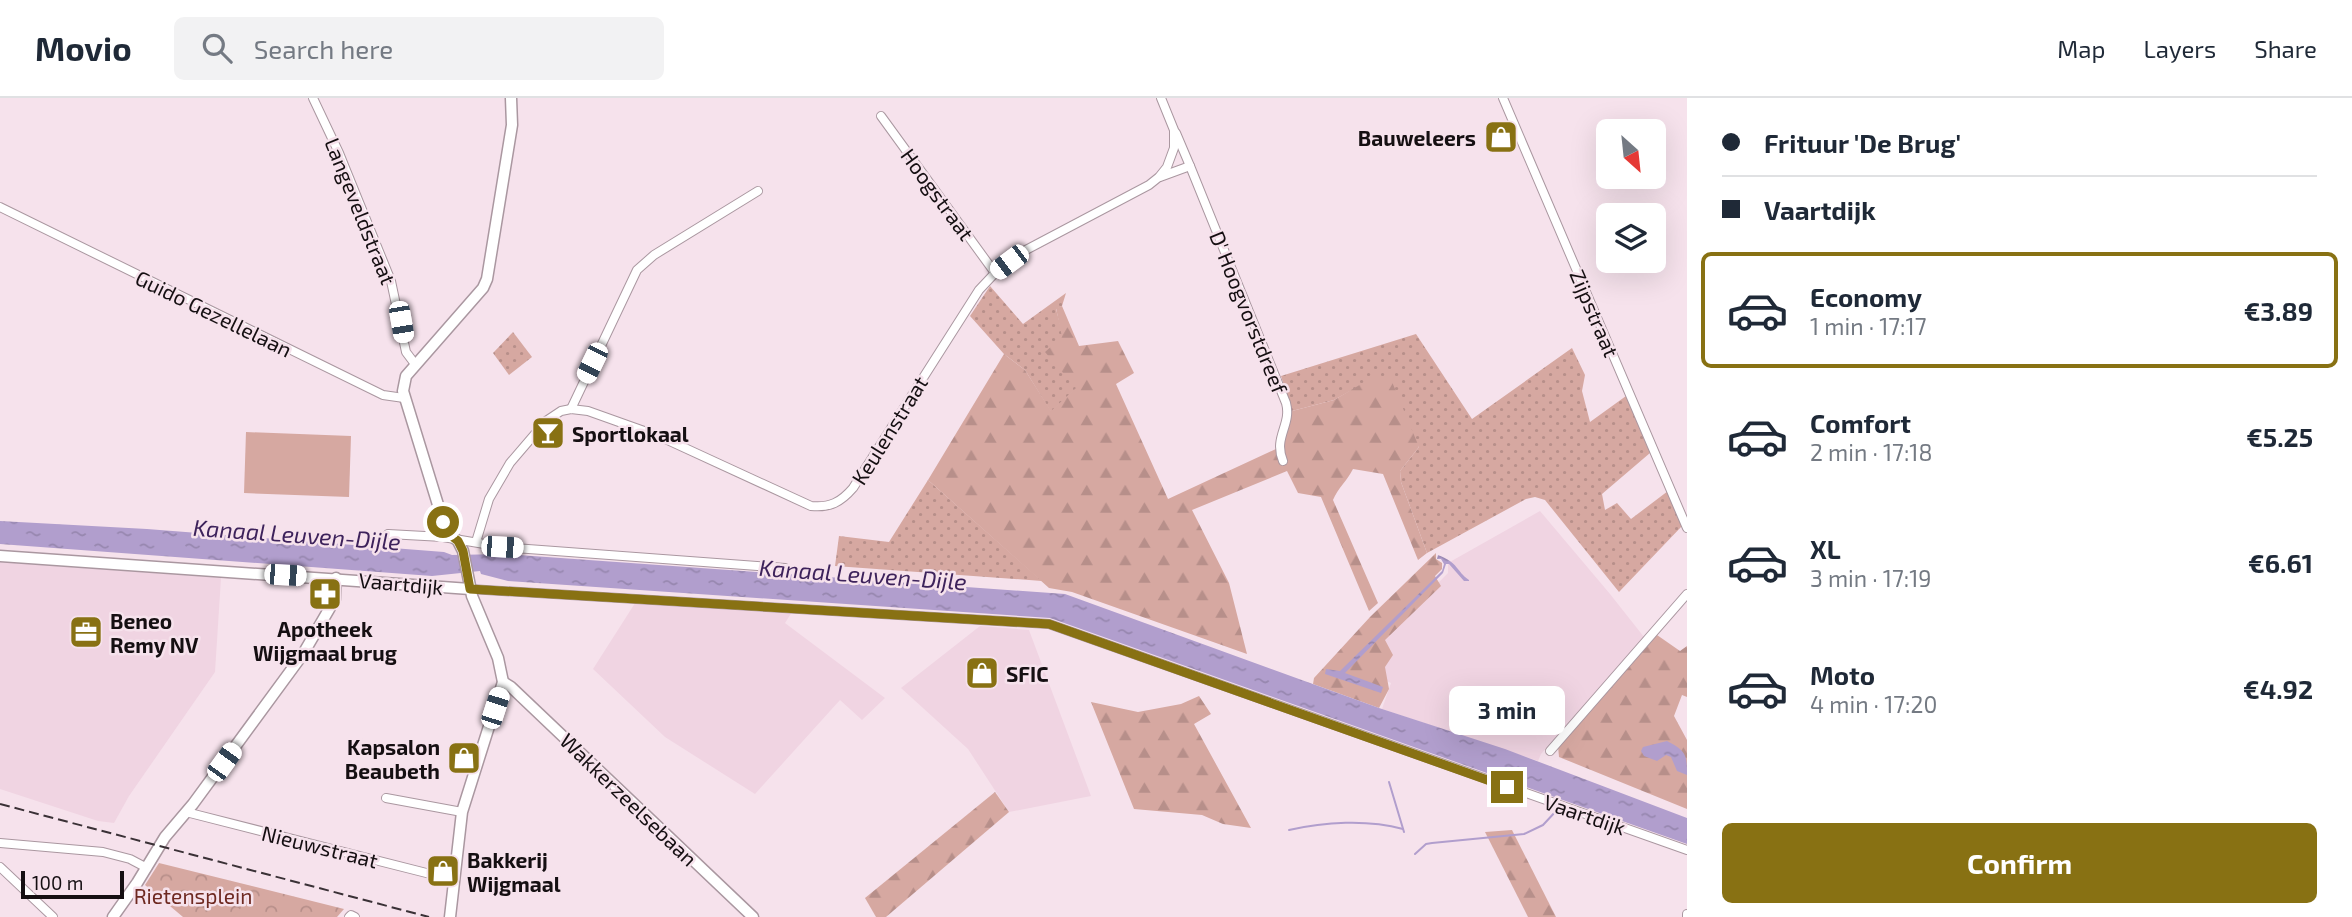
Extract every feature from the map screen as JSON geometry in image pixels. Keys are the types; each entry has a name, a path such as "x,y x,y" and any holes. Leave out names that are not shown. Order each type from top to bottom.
{"street":[{"name":"Langeveldstraat","path":"313,98 339,153 391,281 406,352 415,364"},
{"path":"450,917 463,812 503,682 498,658 470,583 463,551 443,522 403,391 406,376 415,364 483,288 487,279 512,125 511,98"},
{"path":"1161,98 1190,166"},
{"name":"Zijpstraat","path":"1503,98 1687,528"},
{"name":"Hoogstraat","path":"881,116 995,273"},
{"name":"Keulenstraat","path":"571,409 588,411 660,437 811,506 834,504 853,488 973,299 995,273 1024,251 1144,188 1158,177 1167,167 1174,148 1174,130"},
{"name":"Keulenstraat","path":"1158,177 1190,166"},
{"name":"D' Hoogvorstdreef","path":"1190,166 1286,403 1287,419 1279,440 1283,461"},
{"path":"475,542 489,499 510,463 546,421 561,411 571,409 637,270 654,255 758,191"},
{"name":"Guido Gezellelaan","path":"0,207 383,395 404,398"},
{"path":"388,534 443,537 502,547 785,568"},
{"name":"Vaartdijk","path":"0,556 337,578 470,583 1049,624 1687,850"},
{"path":"113,917 165,837 303,654 335,599 337,578"},
{"path":"1550,751 1687,594"},
{"name":"Wakkerzeelsebaan","path":"503,682 753,917"},
{"path":"386,798 463,812"},
{"name":"Nieuwstraat","path":"186,812 454,880"},
{"path":"0,843 103,852 130,859 147,868"},
{"path":"0,867 52,917"},
{"path":"349,917 355,917"}],"shaded area":[{"path":"1540,511 1644,637 1541,754 1538,761 1382,709 1391,683 1355,667 1448,573 1448,563"},
{"path":"0,562 221,578 215,672 129,796 114,823 98,821 0,789"},
{"path":"637,600 792,612 785,623 885,698 862,720 840,700 755,794 665,737 593,669"},
{"path":"980,626 1029,630 1091,796 1009,812 968,749 901,688"}],"green space":[{"path":"990,286 1023,324 1066,293 1062,306 1056,309 1077,388 1051,412 1025,370 1004,354 970,316"},
{"path":"1062,306 1079,346 1118,341 1134,373 1116,384 1168,499 1278,448 1276,439 1284,419 1292,411 1334,400 1368,380 1390,377 1419,447 1400,471 1401,482 1427,553 1418,560 1383,474 1353,469 1333,500 1378,603 1369,611 1321,497 1298,493 1287,471 1192,510 1229,583 1247,654 1072,592 1049,588 928,480 1004,354 1025,370 1051,411 1076,388 1045,352 1062,337 1056,308"},
{"path":"513,332 532,357 509,375 493,353"},
{"path":"1416,334 1472,419 1572,348 1585,375 1582,391 1590,422 1626,396 1650,453 1602,494 1605,510 1617,503 1631,519 1668,491 1682,526 1619,592 1545,500 1535,497 1526,499 1427,553 1401,482 1400,471 1419,447 1368,381 1334,400 1292,411 1281,376"},
{"path":"246,432 351,436 349,497 244,493"},
{"path":"928,480 1042,581 835,566 839,536 889,542"},
{"path":"1436,553 1436,559 1442,563 1442,569 1435,576 1441,586 1385,640 1393,655 1385,667 1389,689 1379,708 1313,684 1314,678 1370,617"},
{"path":"1657,635 1680,651 1687,646 1687,697 1682,695 1674,716 1687,740 1687,809 1559,757 1558,746"},
{"path":"1199,696 1211,714 1194,724 1251,828 1223,824 1202,815 1134,809 1091,702 1138,712 1181,704"},
{"path":"995,792 1009,812 886,917 876,917 865,898"},
{"path":"1512,830 1556,917 1528,917 1485,832"},
{"name":"Rietensplein","path":"159,863 344,909 337,917 183,917 145,885"},
{"path":"247,901 266,917 233,917"}],"water":[{"path":"0,521 147,529 444,552 452,555 505,554 1065,594 1379,708 1505,749 1687,818 1687,844 1050,618 508,581 481,574 480,571 432,576 0,544"},
{"path":"1438,555 1454,564 1469,581 1464,581 1446,564 1443,573 1345,673 1383,687 1381,693 1325,674 1326,669 1340,671 1442,571 1444,564 1441,559 1437,559"},
{"path":"1667,741 1684,754 1687,775 1677,771 1671,757 1666,755 1657,761 1644,756 1641,751 1643,747"}],"waterway":[{"path":"1389,782 1404,832"},
{"path":"1415,854 1426,844 1524,834 1543,825 1557,810"},
{"path":"1289,830 1346,823 1403,829"}],"railway":[{"path":"0,804 429,917"}],"place":[{"name":"Bauweleers","path":"1501,137"},
{"name":"Sportlokaal","path":"548,433"},
{"name":"Apotheek Wijgmaal brug","path":"325,594"},
{"name":"Beneo Remy NV","path":"86,632"},
{"name":"SFIC","path":"982,673"},
{"name":"Kapsalon Beaubeth","path":"464,758"},
{"name":"Bakkerij Wijgmaal","path":"443,871"}],"route":[{"path":"443,522 448,533 458,541 463,551 470,589 1049,624 1507,787"}],"water label":[{"name":"Kanaal Leuven-Dijle","path":"297,534"},
{"name":"Kanaal Leuven-Dijle","path":"863,574"}]}
